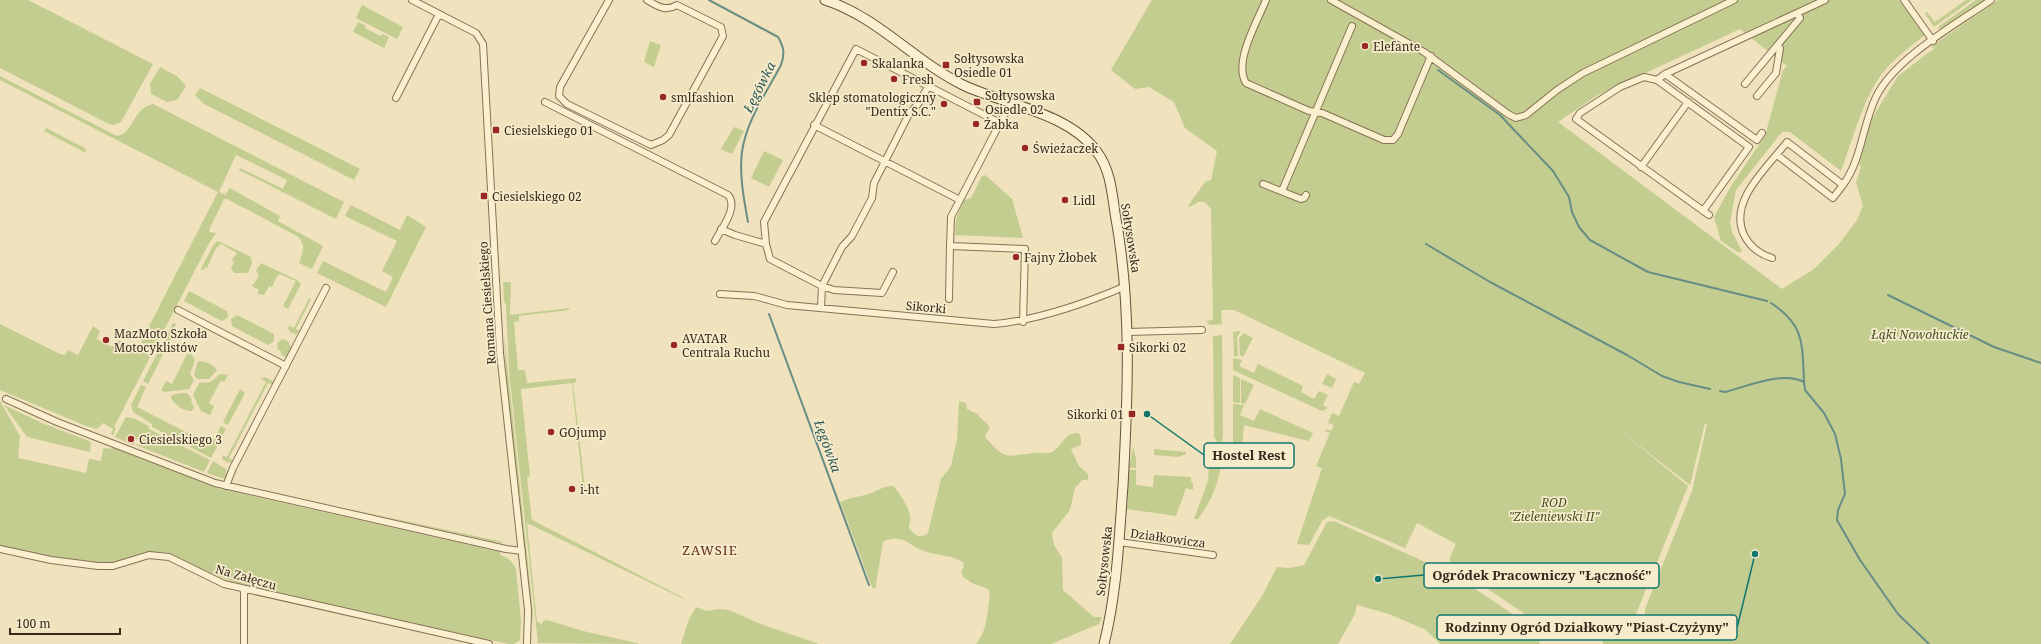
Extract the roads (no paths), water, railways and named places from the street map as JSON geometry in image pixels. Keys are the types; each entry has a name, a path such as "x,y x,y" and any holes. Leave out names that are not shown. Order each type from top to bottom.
{"street":[{"name":"Romana Ciesielskiego","path":"412,0 476,33 483,44 500,353 529,623 527,644"},
{"path":"609,0 560,86 559,96 567,104 651,145 663,140 669,135 723,36 721,27 677,5 667,9 661,8 646,0"},
{"name":"Sołtysowska","path":"825,0 864,16 950,78 1071,129 1086,140 1099,154 1106,169 1123,257 1126,286 1128,392 1119,542 1115,583 1104,644"},
{"path":"1266,0 1243,56 1244,79 1250,85 1384,140 1393,140 1398,134 1431,56"},
{"path":"1331,0 1431,56 1510,115 1521,118 1561,86 1584,72 1734,0"},
{"path":"1657,80 1665,74 1825,0"},
{"path":"1904,0 1934,41"},
{"path":"1777,155 1833,198 1849,177 1857,160 1870,110 1880,89 1899,67 1991,0"},
{"path":"1745,84 1800,18 1797,13"},
{"path":"396,98 439,14"},
{"path":"1282,191 1352,26"},
{"path":"1756,96 1776,73 1780,48 1777,46"},
{"path":"893,272 882,293 834,290 822,286 770,259 766,244 764,222 814,125 856,49 1000,123"},
{"path":"1665,74 1757,140 1762,133"},
{"path":"1703,211 1749,147 1657,80 1644,77 1620,87 1580,113 1576,119 1641,167 1703,211 1709,215"},
{"path":"820,308 822,286 842,247 852,236 872,198 874,183 909,114 918,104 928,87"},
{"path":"545,102 728,195 732,199 733,206 715,241"},
{"path":"1641,167 1688,102"},
{"path":"949,299 951,217 1011,103"},
{"path":"814,125 960,200"},
{"path":"1772,258 1758,252 1746,239 1739,214 1745,196 1787,142 1843,185"},
{"path":"1263,184 1300,199 1304,198 1306,195"},
{"path":"721,229 735,235 766,244"},
{"path":"950,246 1025,249 1023,322"},
{"name":"Sikorki","path":"720,294 754,296 787,305 994,324 1023,322 1105,295 1126,286"},
{"path":"226,486 231,473 326,288"},
{"path":"178,310 286,366"},
{"path":"1127,332 1202,330"},
{"path":"6,399 57,422 194,476 226,486 506,549 522,550"},
{"name":"Działkowicza","path":"1119,542 1213,555"},
{"name":"Na Załęczu","path":"0,549 52,560 98,566 113,566 149,555 164,556 209,578 244,589 489,644"},
{"path":"244,589 244,644"}],"waterway":[{"name":"Łęgówka","path":"709,0 778,37 782,44 783,57 781,65 752,118 744,140 741,169 742,187 748,222"},
{"path":"1438,70 1500,115 1553,171 1569,197 1572,212 1579,227 1590,240 1648,272 1767,301"},
{"path":"1426,244 1490,282 1627,355 1662,376 1679,382 1710,389"},
{"path":"1888,295 1994,347 2041,363"},
{"path":"1771,303 1790,319 1800,336 1803,356 1804,381"},
{"name":"Łęgówka","path":"769,314 869,585"},
{"path":"1720,391 1725,392 1754,383 1775,379 1786,378 1804,382 1805,390 1824,413 1835,434 1841,459 1845,494 1838,510 1837,520 1860,560 1898,614 1929,644"}],"place":[{"name":"Elefante","path":"1365,46"},
{"name":"Skalanka","path":"864,63"},
{"name":"Sołtysowska Osiedle 01","path":"946,65"},
{"name":"Fresh","path":"894,79"},
{"name":"smlfashion","path":"663,97"},
{"name":"Sołtysowska Osiedle 02","path":"977,102"},
{"name":"Sklep stomatologiczny \"Dentix S.C.\"","path":"944,104"},
{"name":"Żabka","path":"976,124"},
{"name":"Ciesielskiego 01","path":"496,130"},
{"name":"Świeżaczek","path":"1025,148"},
{"name":"Ciesielskiego 02","path":"484,196"},
{"name":"Lidl","path":"1065,200"},
{"name":"Fajny Żłobek","path":"1016,257"},
{"name":"MazMoto Szkoła Motocyklistów","path":"106,340"},
{"name":"AVATAR Centrala Ruchu","path":"674,345"},
{"name":"Sikorki 02","path":"1121,347"},
{"name":"Sikorki 01","path":"1132,414"},
{"name":"Hostel Rest","path":"1147,414"},
{"name":"GOjump","path":"551,432"},
{"name":"Ciesielskiego 3","path":"131,439"},
{"name":"i-ht","path":"572,489"},
{"name":"Rodzinny Ogród Działkowy \"Piast-Czyżyny\"","path":"1755,554"},
{"name":"Ogródek Pracowniczy \"Łączność\"","path":"1378,579"}],"district":[{"name":"ZAWSIE","path":"710,550"}],"park label":[{"name":"Łąki Nowohuckie","path":"1920,334"},
{"name":"ROD \"Zieleniewski II\"","path":"1554,509"}]}
